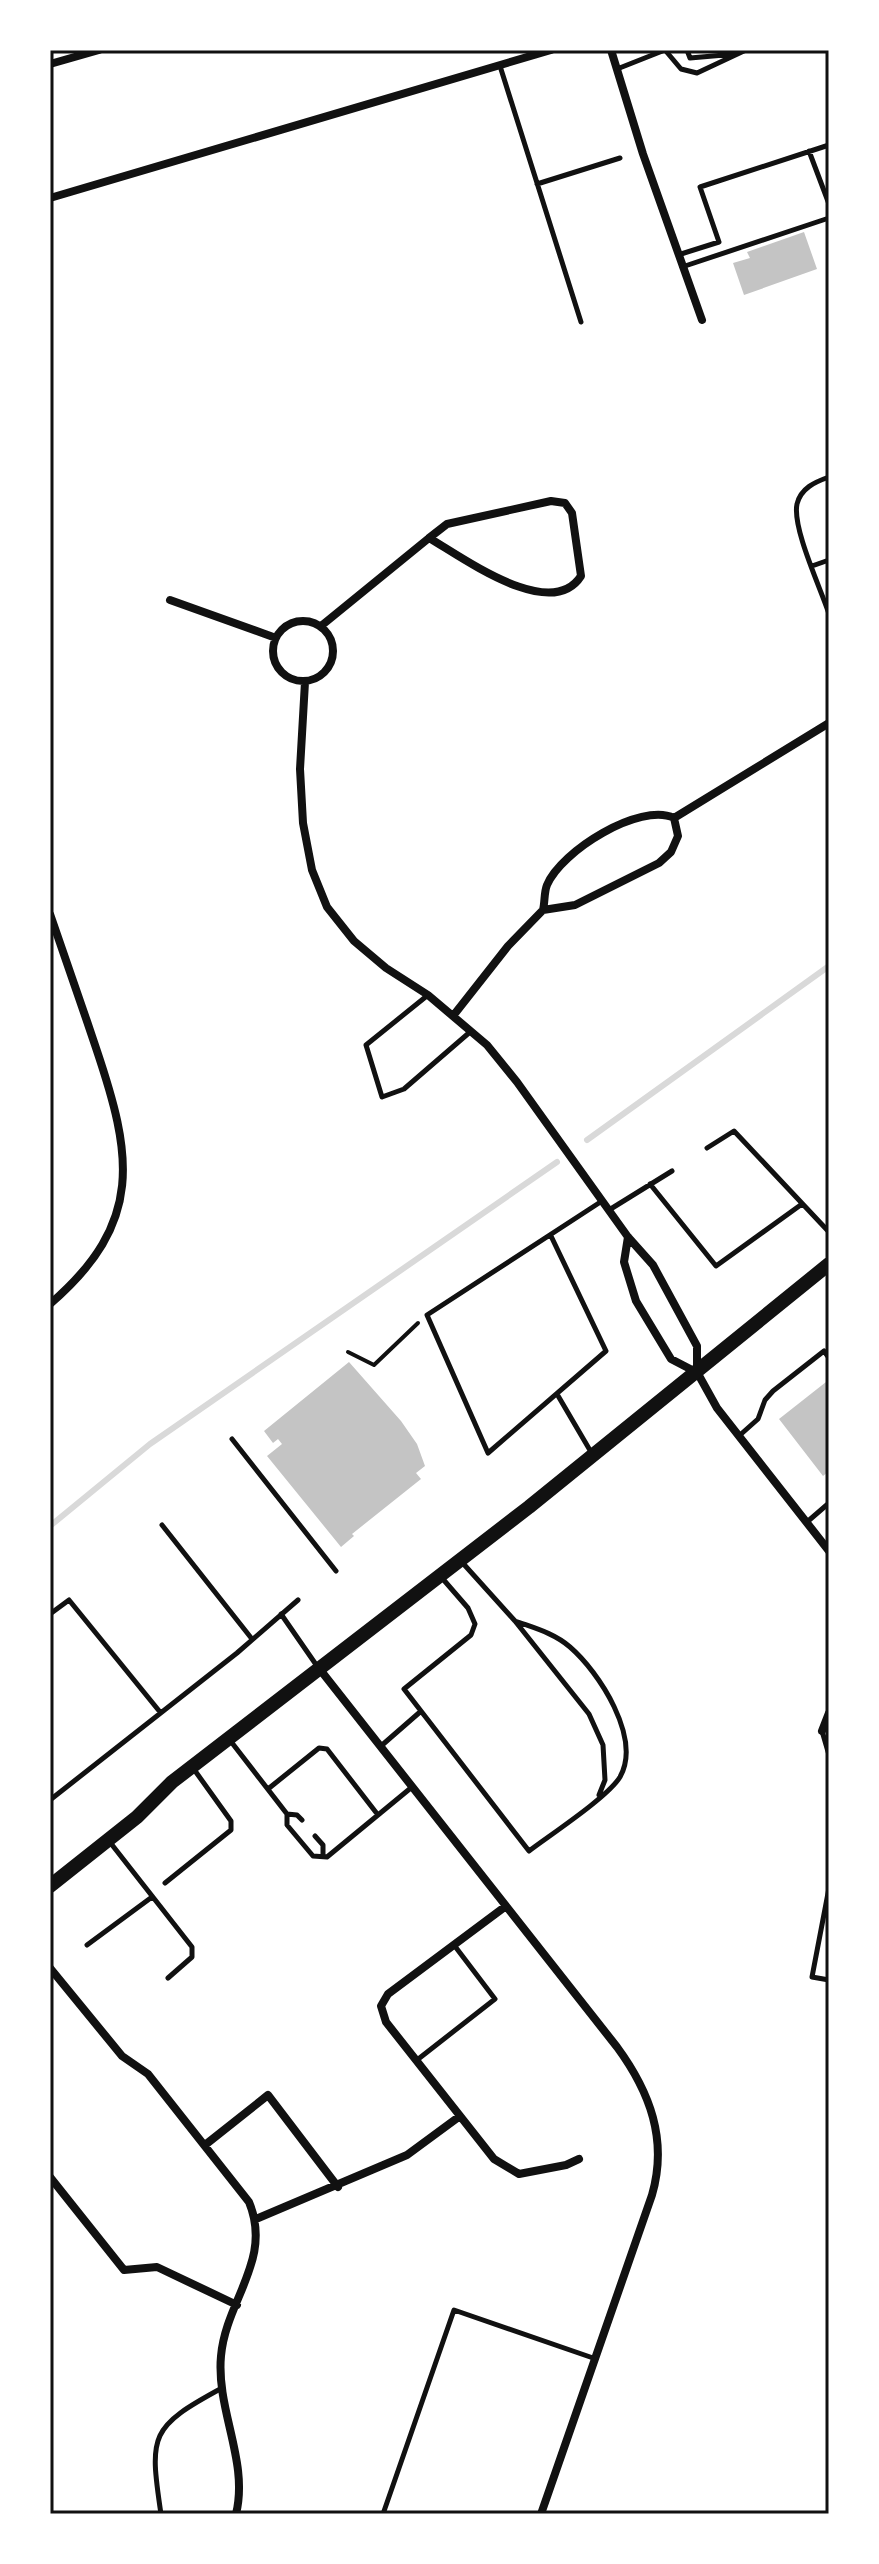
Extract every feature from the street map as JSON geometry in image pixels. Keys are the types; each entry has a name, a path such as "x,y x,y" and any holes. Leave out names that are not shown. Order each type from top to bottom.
{"main road":[{"path":"50,1886 228,1738 460,1560 829,1264"}],"street":[{"path":"50,64 99,50"},
{"path":"50,198 551,50"},
{"path":"611,50 702,320"},
{"path":"321,626 429,538 447,524 560,501 572,513 581,576 572,587 561,592 524,589 429,538"},
{"path":"170,600 276,638"},
{"path":"312,622 321,626 332,642 332,663 319,678 305,682 289,679 281,673 273,654 276,638 293,623 312,622"},
{"path":"305,682 300,769 303,823 319,891 341,927 354,941 386,968 428,995 497,1057 573,1157 628,1237 653,1265 697,1346 697,1372 717,1408 829,1551"},
{"path":"674,818 829,723"},
{"path":"453,1016 508,946 543,910 547,883 571,856 608,830 645,813 664,813 674,818"},
{"path":"543,910 575,905 659,863 671,852 678,836 674,818"},
{"path":"50,914 115,1104 124,1157 119,1199 106,1237 88,1266 50,1304"},
{"path":"628,1237 624,1262 636,1301 671,1359 697,1372"},
{"path":"318,1667 636,2072 654,2117 658,2175 541,2514"},
{"path":"822,1731 829,1713"},
{"path":"506,1906 388,1994 381,2006 386,2022 494,2159 519,2174 566,2165 579,2159"},
{"path":"50,1968 122,2056 148,2074 249,2202 256,2219 256,2255 224,2339 222,2388 239,2467 240,2497 236,2514"},
{"path":"205,2145 268,2095 338,2187"},
{"path":"256,2219 338,2187 407,2155 460,2116"},
{"path":"50,2177 124,2270 157,2267 237,2305"}],"lane":[{"path":"617,69 665,50 681,69 697,73 745,52"},
{"path":"687,50 690,58 745,52"},
{"path":"500,66 581,322"},
{"path":"678,255 719,242 700,187 829,145"},
{"path":"809,151 829,204"},
{"path":"537,184 620,158"},
{"path":"682,267 829,218"},
{"path":"829,477 813,483 797,504 798,521 829,614"},
{"path":"812,566 829,560"},
{"path":"428,995 366,1045 382,1097 404,1089 471,1031"},
{"path":"707,1148 734,1131 829,1232"},
{"path":"609,1210 672,1171"},
{"path":"650,1184 716,1266 802,1204"},
{"path":"551,1236 606,1351 488,1453 427,1315 603,1201"},
{"path":"739,1436 758,1419 765,1400 773,1391 824,1351 829,1358"},
{"path":"557,1394 593,1455"},
{"path":"232,1439 336,1571"},
{"path":"807,1522 829,1503"},
{"path":"162,1525 252,1639"},
{"path":"460,1560 515,1621 598,1730 605,1762 605,1780 599,1796"},
{"path":"439,1575 474,1619 471,1635 404,1689 529,1851 615,1783 625,1760 621,1727 605,1687 570,1647 552,1634 515,1621"},
{"path":"50,1614 69,1600 160,1712"},
{"path":"50,1800 298,1600"},
{"path":"281,1614 318,1667"},
{"path":"380,1746 420,1712"},
{"path":"822,1731 829,1755"},
{"path":"228,1738 287,1814 287,1825 313,1856 327,1857 412,1787"},
{"path":"268,1789 319,1748 327,1749 378,1815"},
{"path":"165,1883 231,1830 231,1821 192,1767"},
{"path":"287,1814 297,1815 302,1820"},
{"path":"315,1836 323,1845 323,1855"},
{"path":"108,1840 192,1947 192,1957 168,1978"},
{"path":"829,1888 812,1977 829,1980"},
{"path":"87,1945 152,1897"},
{"path":"417,2060 495,1999 454,1944"},
{"path":"383,2514 454,2310 596,2359"},
{"path":"161,2514 155,2450 159,2432 167,2421 222,2388"}],"path":[{"path":"348,1352 374,1365 427,1315"}],"building":[{"path":"804,232 817,269 744,295 733,263 750,258 747,252"},
{"path":"349,1362 401,1421 417,1444 425,1466 416,1473 421,1479 352,1534 354,1536 341,1547 267,1456 282,1444 278,1439 273,1443 264,1431"},
{"path":"826,1382 829,1471 823,1476 779,1419"}],"waterway":[{"path":"587,1140 829,966"},
{"path":"50,1526 150,1444 557,1162"}]}
